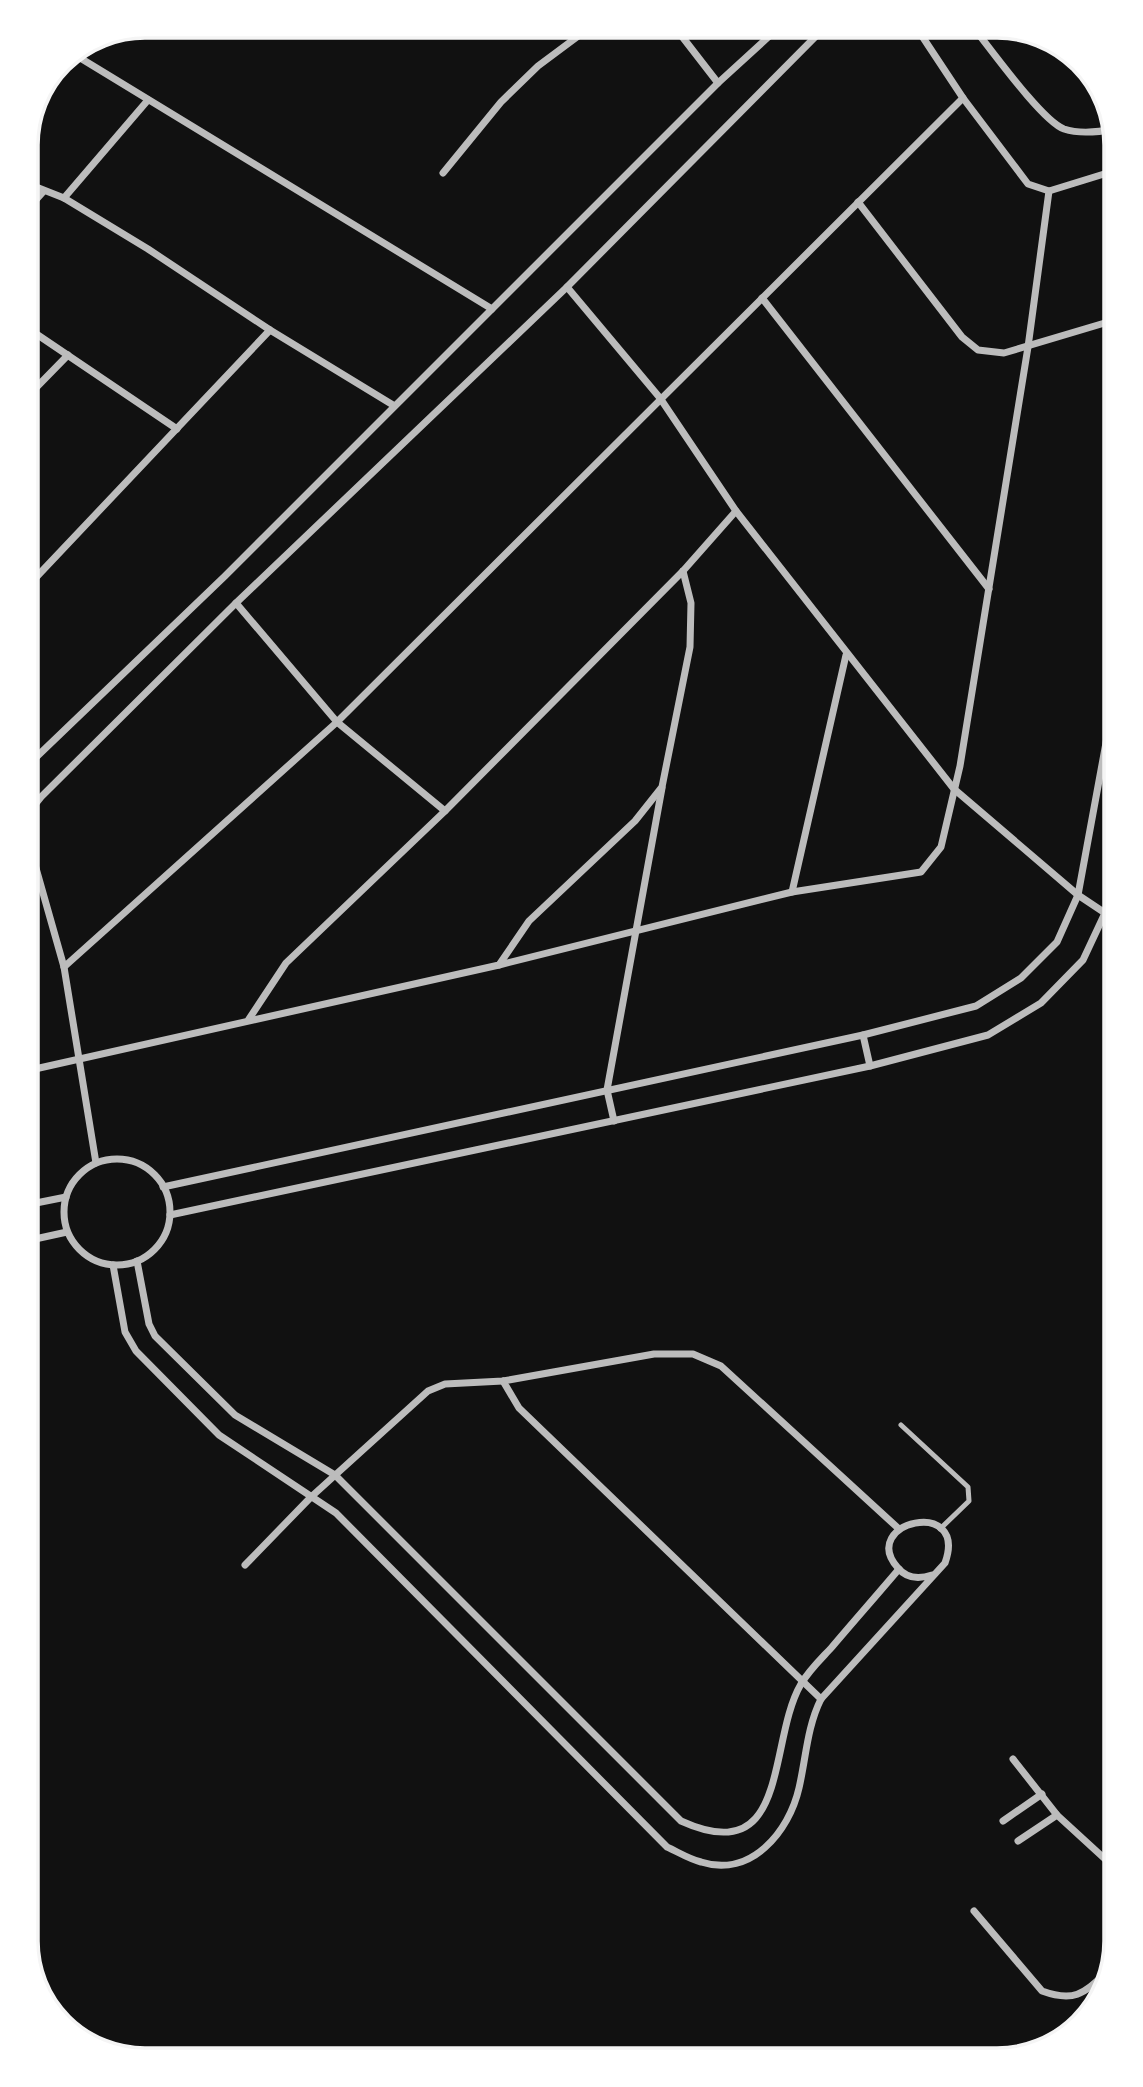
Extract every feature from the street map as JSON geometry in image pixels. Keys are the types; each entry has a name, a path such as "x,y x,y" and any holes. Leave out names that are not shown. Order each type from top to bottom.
{"street":[{"path":"443,173 501,102 538,66 575,38"},
{"path":"684,39 718,83"},
{"path":"39,755 225,576 393,405 718,83 766,39"},
{"path":"39,800 236,603 567,287 813,39"},
{"path":"924,39 963,98 1028,184 1049,191 1104,174"},
{"path":"983,39 1037,105 1063,128 1086,132 1103,131"},
{"path":"82,59 492,309"},
{"path":"64,967 337,722 963,98"},
{"path":"64,198 148,100"},
{"path":"39,190 64,198 148,248 270,330 393,405"},
{"path":"38,1068 499,965 792,892 920,872 941,847 954,789 1028,347 1049,191"},
{"path":"39,197 43,192"},
{"path":"858,202 961,337 978,350 1004,353 1104,322"},
{"path":"567,287 660,398 736,512 954,789 1078,895 1104,912"},
{"path":"762,298 989,589"},
{"path":"39,575 270,330"},
{"path":"39,336 177,429"},
{"path":"39,385 68,355"},
{"path":"249,1019 286,963 444,811 682,571 736,512"},
{"path":"614,1121 607,1090 662,787 691,647 691,603 682,571"},
{"path":"236,603 337,722 444,811"},
{"path":"792,892 846,655"},
{"path":"163,1187 863,1035 976,1006 1021,978 1056,942 1078,895 1104,753"},
{"path":"499,965 528,922 635,821 662,787"},
{"path":"39,878 64,967 81,1057 96,1163"},
{"path":"170,1215 870,1066 988,1035 1041,1003 1083,960 1104,915"},
{"path":"863,1035 870,1066"},
{"path":"120,1160 132,1162 152,1173 163,1187 170,1215 163,1238 147,1255 137,1261 113,1265 91,1258 81,1251 67,1232 64,1221 66,1197 77,1177 96,1163 120,1160"},
{"path":"38,1203 66,1197"},
{"path":"38,1238 67,1232"},
{"path":"137,1261 149,1324 155,1336 235,1415 335,1475 681,1821 708,1833 732,1833 750,1824 763,1807 775,1784 790,1706 803,1681 899,1569"},
{"path":"113,1265 125,1332 136,1351 219,1434 336,1513 667,1847 703,1863 738,1864 766,1849 785,1825 799,1790 813,1714 821,1699 917,1596 932,1575"},
{"path":"245,1565 311,1497 428,1391 445,1384 503,1381 654,1354 693,1354 721,1366 900,1529"},
{"path":"503,1381 519,1408 821,1699"},
{"path":"915,1521 933,1524 940,1529 946,1537 948,1554 940,1570 932,1575 915,1578 899,1569 891,1554 891,1545 900,1529 915,1521"},
{"path":"1013,1759 1058,1815 1104,1858"},
{"path":"1003,1821 1042,1794"},
{"path":"1018,1841 1058,1815"},
{"path":"974,1911 1009,1950 1029,1980 1042,1991 1058,1997 1072,1997 1097,1981"}],"lane":[{"path":"901,1424 968,1486 968,1501 940,1529"}]}
